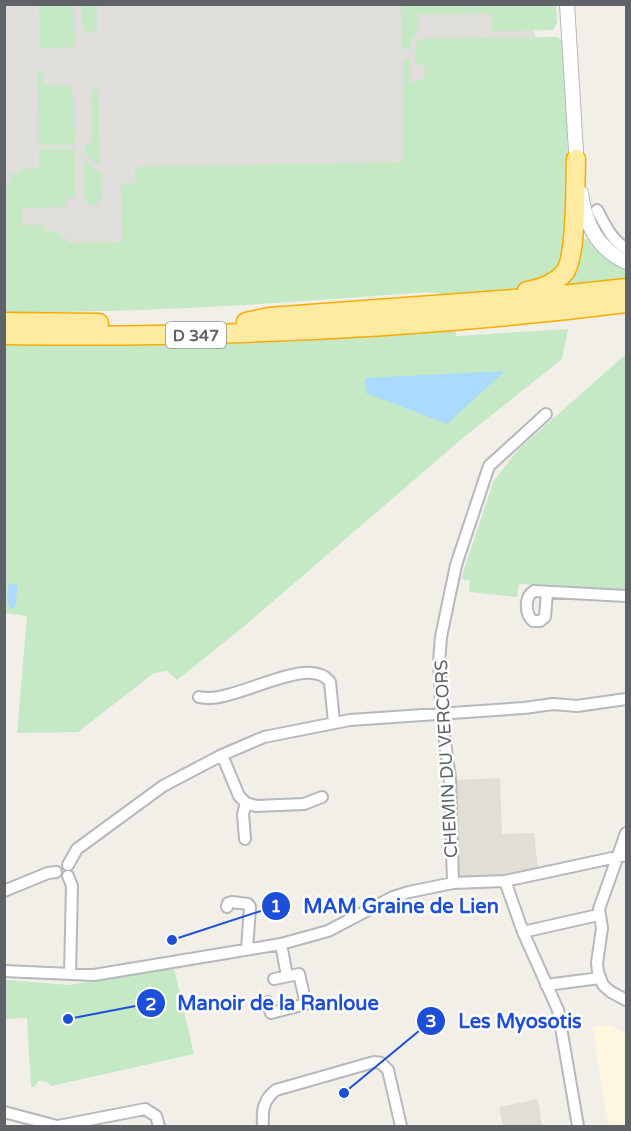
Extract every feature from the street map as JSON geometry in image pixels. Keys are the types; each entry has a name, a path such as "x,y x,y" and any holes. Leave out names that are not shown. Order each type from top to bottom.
{"highway":[{"path":"453,302 543,287 555,282 564,273 570,263 573,248 576,159"},
{"path":"246,322 269,317 553,296 627,288"},
{"name":"D 347","path":"4,322 150,324 382,318 497,310 627,297"},
{"name":"D 347","path":"4,335 230,334 387,326 627,303"},
{"path":"387,326 400,329 434,328 627,313"}],"street":[{"path":"567,4 576,159 586,220 602,246 613,256 627,262"},
{"path":"597,210 608,232 627,248"},
{"name":"CHEMIN DU VERCORS","path":"453,883 450,778 442,714 439,662 441,637 456,565 489,466 546,414"},
{"path":"547,592 627,596"},
{"path":"199,697 219,698 281,678 315,672 326,677 330,682 334,722"},
{"path":"70,974 72,886 68,870 78,849 150,794 222,755 273,735 294,733 309,727 334,722 553,704 577,706 627,699"},
{"path":"222,755 239,796 246,803 256,806 304,804 322,796"},
{"path":"245,839 243,814 246,803"},
{"path":"627,833 622,856 600,902 598,915 602,928 597,963 600,978 608,991 627,1000"},
{"path":"4,972 94,975 281,944 328,931 398,895 453,883 505,881 622,856"},
{"path":"4,891 48,873 56,872 59,864 68,870"},
{"path":"505,881 523,932 558,1010 578,1126"},
{"path":"227,907 228,903 232,902 248,904 250,907 247,949"},
{"path":"523,932 598,915"},
{"path":"281,944 287,976"},
{"path":"268,1002 271,1013 306,1004 299,974 274,979"},
{"path":"546,985 600,978"},
{"path":"263,1126 262,1110 267,1098 276,1090 365,1064 378,1063 384,1065 388,1070 401,1126"},
{"path":"4,1112 45,1125 58,1126 145,1109 156,1116 159,1126"}],"shaded area":[{"path":"4,5 530,5 564,203 5,291"},
{"path":"500,778 502,834 534,833 538,868 513,874 460,877 456,843 459,839 455,835 454,780"},
{"path":"610,1025 626,1033 626,1126 609,1126 598,1063 593,1027"},
{"path":"538,1099 542,1126 503,1126 499,1107"}],"green space":[{"path":"39,5 73,5 74,47 40,48"},
{"path":"81,5 97,5 97,33 87,33 82,25"},
{"path":"401,5 556,5 557,23 553,30 492,31 491,13 418,14 417,34 411,40 409,49 402,49"},
{"path":"556,37 564,40 566,49 569,242 557,274 524,287 450,295 427,292 163,309 5,312 4,184 11,184 11,174 20,174 20,169 39,169 39,149 75,149 75,195 73,198 66,199 66,207 22,208 22,225 45,225 45,231 58,231 68,243 122,242 121,183 135,183 135,167 403,162 403,59 409,59 410,83 425,77 426,68 415,61 415,45 420,39"},
{"path":"37,70 43,70 44,85 68,86 73,91 74,145 39,145"},
{"path":"91,89 98,90 100,166 85,154 85,146 92,140"},
{"path":"84,160 101,172 102,194 101,199 95,205 89,205 84,199"},
{"path":"581,239 589,239 608,260 626,270 626,283 554,290"},
{"path":"568,329 562,359 464,437 242,628 177,680 167,671 154,673 78,732 17,733 27,616 5,613 5,342 293,340 456,331 456,336"},
{"path":"626,354 626,590 519,584 517,597 469,592 470,580 461,579 494,480 519,449"},
{"path":"174,968 194,1054 51,1086 47,1082 39,1081 31,1087 27,1018 5,1019 5,980 70,985"}],"water":[{"path":"505,371 447,424 366,393 365,378"},
{"path":"9,584 17,584 14,608 9,608 7,595"}],"place":[{"name":"MAM Graine de Lien","path":"172,940"},
{"name":"Manoir de la Ranloue","path":"68,1019"},
{"name":"Les Myosotis","path":"344,1093"}]}
